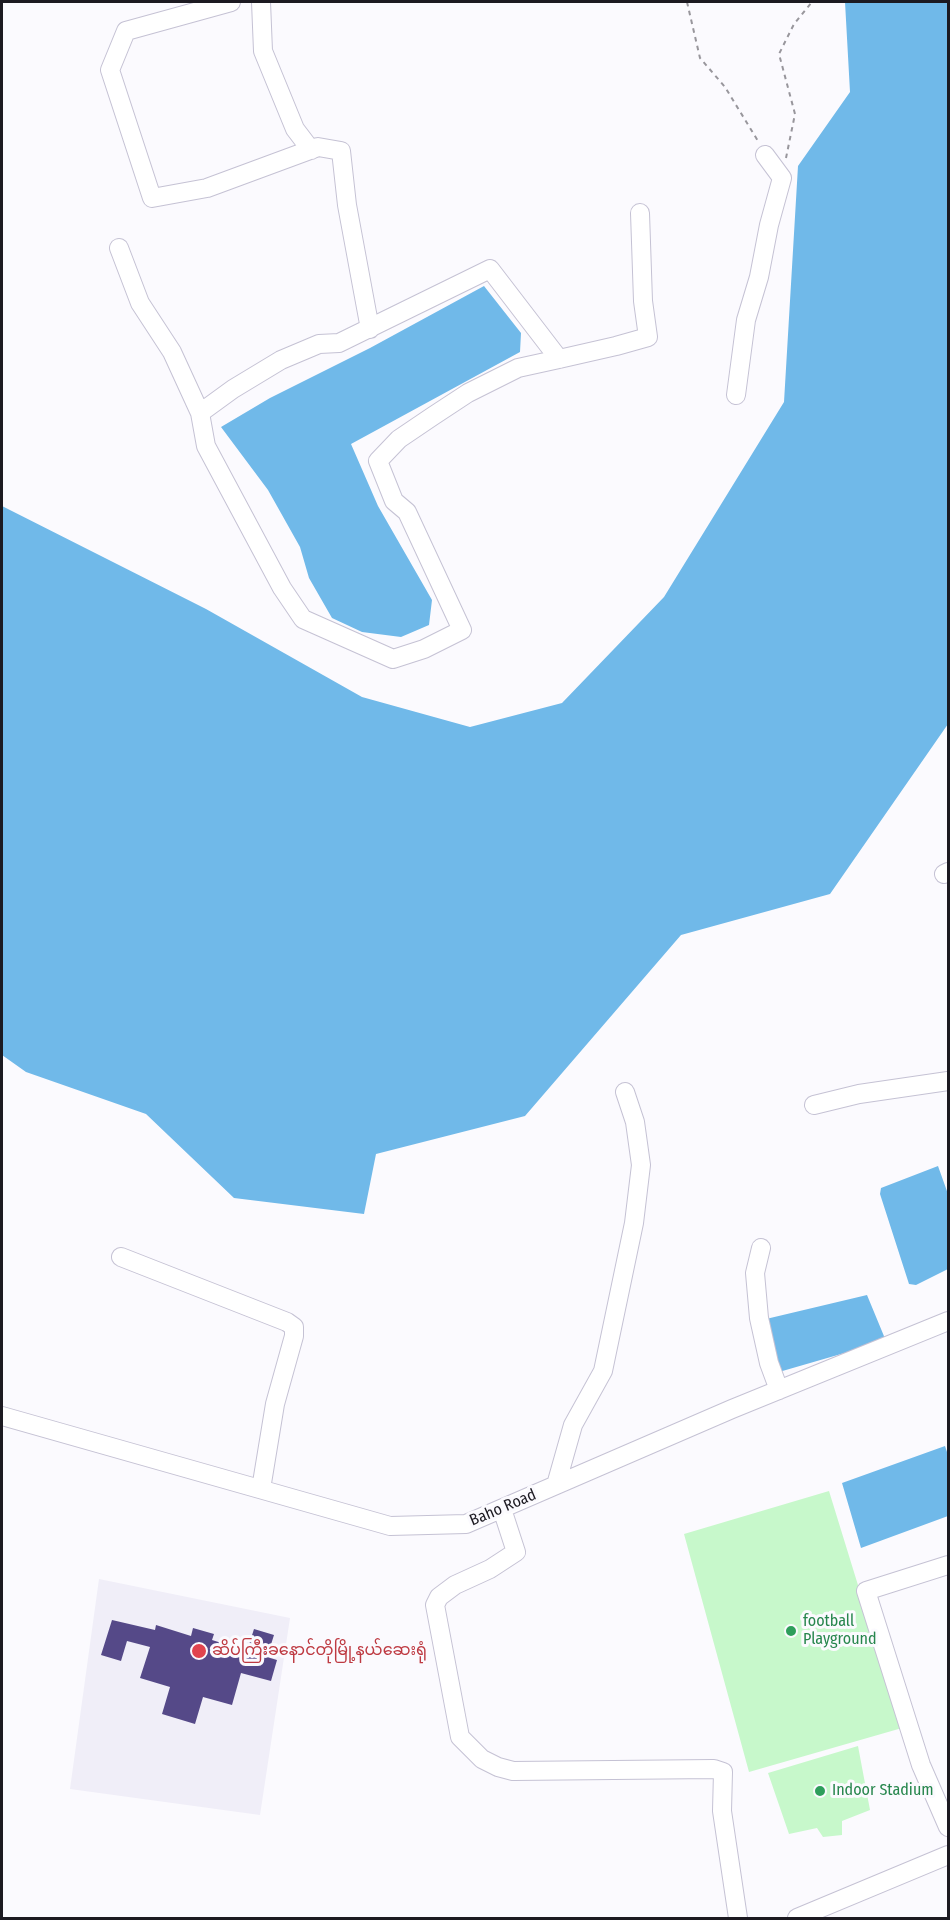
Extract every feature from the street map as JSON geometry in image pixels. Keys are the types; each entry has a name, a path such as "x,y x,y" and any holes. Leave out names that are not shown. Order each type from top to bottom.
{"street":[{"path":"231,2 126,31 110,70 152,198 207,188 318,147 341,151 347,204 370,329"},
{"path":"261,2 263,51 295,129 310,150"},
{"path":"736,395 746,320 759,277 769,225 782,178 765,155"},
{"path":"119,248 140,303 172,352 200,413 206,446 282,588 303,619 348,641 393,659 424,649 462,630 407,512 394,501 378,461 399,439 468,393 518,368 648,337 643,301 640,213"},
{"path":"200,413 233,389 281,360 319,344 339,343 413,308 449,286 490,269 560,359"},
{"path":"813,1105 948,1081"},
{"path":"556,1485 573,1425 603,1371 634,1223 641,1165 635,1122 625,1092"},
{"path":"761,1248 755,1273 759,1318 769,1363 779,1390"},
{"path":"121,1257 288,1322 294,1327 294,1336 275,1404 261,1489"},
{"name":"Baho Road","path":"2,1416 390,1526 466,1524 779,1390 948,1321"},
{"path":"502,1509 516,1552 490,1569 455,1585 440,1597 435,1605 460,1737 482,1759 513,1771 714,1769 723,1772 722,1810 738,1918"},
{"path":"948,1565 866,1591 921,1765 948,1827"},
{"path":"797,1918 948,1855"}],"path":[{"path":"687,2 700,58 725,87 765,155"},
{"path":"782,178 795,114 779,54 794,24 812,2"}],"shaded area":[{"path":"99,1579 290,1618 260,1815 70,1789"}],"green space":[{"name":"football Playground","path":"829,1491 902,1728 749,1772 684,1534"},
{"name":"Indoor Stadium","path":"858,1746 870,1810 842,1821 842,1835 823,1837 817,1828 789,1834 768,1773"}],"water":[{"path":"845,2 948,2 948,724 830,894 681,935 525,1116 376,1154 364,1214 234,1198 146,1114 26,1072 2,1055 2,506 206,609 362,697 470,727 562,703 664,597 784,402 798,166 850,92"},
{"path":"484,286 521,333 520,352 351,444 378,506 432,600 429,625 401,637 362,632 332,618 309,578 300,547 268,490 221,427 270,398 370,348"},
{"path":"938,1166 948,1194 948,1269 916,1285 909,1284 880,1194 881,1188"},
{"path":"867,1295 886,1341 779,1372 766,1319"},
{"path":"945,1446 948,1455 948,1516 861,1548 842,1483"}],"building":[{"path":"112,1620 155,1630 156,1625 191,1636 193,1628 214,1634 212,1640 247,1651 254,1629 274,1635 267,1657 277,1660 271,1681 241,1673 232,1705 203,1697 195,1724 162,1714 170,1687 140,1678 150,1647 127,1641 121,1661 101,1655"}],"place":[{"name":"football Playground","path":"791,1631"},
{"name":"ဆိပ်ကြီးခနောင်တိုမြို့နယ်ဆေးရုံ","path":"199,1651"},
{"name":"Indoor Stadium","path":"820,1791"}]}
